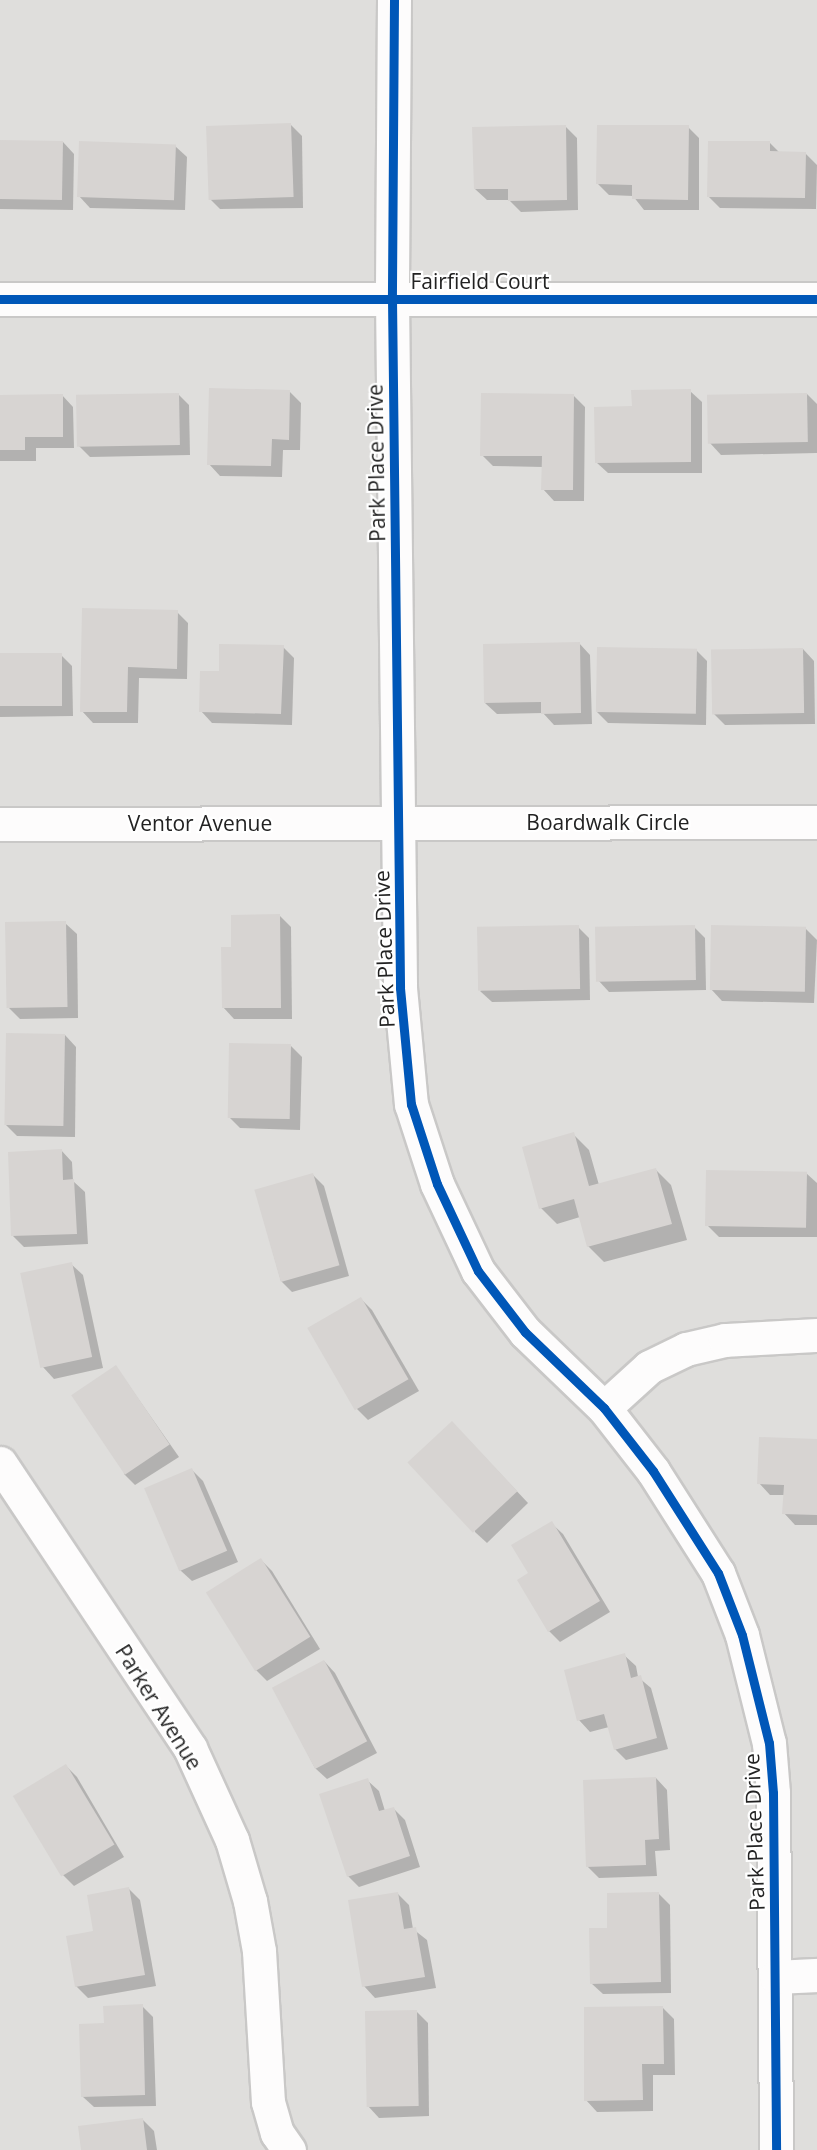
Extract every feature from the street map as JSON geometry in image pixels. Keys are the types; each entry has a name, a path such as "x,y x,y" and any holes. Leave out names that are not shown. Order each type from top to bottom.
{"street":[{"name":"Park Place Drive","path":"394,0 392,299 400,988 411,1104 437,1184 478,1271 525,1332 604,1408 692,1528 718,1574 742,1635 769,1743 776,1977 776,2150"},
{"name":"Fairfield Court","path":"0,299 817,299"},
{"name":"Boardwalk Circle","path":"399,822 817,822"},
{"name":"Ventor Avenue","path":"0,824 399,822"},
{"path":"604,1408 649,1367 686,1349 725,1340 817,1335"},
{"name":"Parker Avenue","path":"0,1463 190,1748 232,1840 250,1901 259,1951 268,2102 277,2133 289,2150"},
{"path":"776,1977 817,1975"}],"shaded area":[{"path":"0,0 817,0 817,2150 0,2150"}],"building":[{"path":"291,123 294,197 209,200 206,126"},
{"path":"566,125 567,200 508,201 508,189 474,189 472,127"},
{"path":"597,125 689,125 688,200 632,199 632,185 596,184"},
{"path":"0,140 63,141 62,200 0,199"},
{"path":"79,141 176,144 174,200 77,197"},
{"path":"708,141 770,141 770,151 806,152 805,198 707,197"},
{"path":"209,388 290,390 289,440 272,439 271,466 207,465"},
{"path":"691,389 691,462 595,463 594,407 632,406 631,390"},
{"path":"179,393 180,445 77,447 76,395"},
{"path":"481,393 574,394 573,490 541,490 542,456 480,456"},
{"path":"807,393 808,442 708,444 707,395"},
{"path":"63,394 63,437 25,437 25,450 0,450 0,395"},
{"path":"82,608 178,610 177,669 128,667 127,712 80,712"},
{"path":"580,642 581,713 541,714 541,702 484,703 483,644"},
{"path":"219,644 284,645 281,714 199,712 200,671 219,671"},
{"path":"597,647 697,649 696,714 596,712"},
{"path":"803,648 804,713 712,715 711,650"},
{"path":"0,653 62,653 62,706 0,706"},
{"path":"280,914 281,1008 222,1008 221,947 231,947 231,915"},
{"path":"66,921 68,1007 7,1008 5,922"},
{"path":"579,925 580,989 478,991 477,927"},
{"path":"695,925 696,980 596,982 595,927"},
{"path":"711,925 806,927 805,992 710,990"},
{"path":"6,1033 65,1034 63,1126 4,1125"},
{"path":"229,1043 291,1044 290,1119 228,1118"},
{"path":"574,1132 589,1186 656,1168 672,1224 587,1247 574,1199 539,1209 522,1147"},
{"path":"62,1149 63,1180 74,1179 77,1234 11,1236 8,1152"},
{"path":"706,1170 807,1172 806,1228 705,1226"},
{"path":"313,1173 339,1265 281,1282 254,1190"},
{"path":"72,1262 92,1357 40,1368 20,1273"},
{"path":"361,1297 408,1379 355,1410 307,1328"},
{"path":"116,1365 170,1445 125,1475 71,1395"},
{"path":"452,1421 517,1491 473,1533 407,1463"},
{"path":"759,1437 817,1439 817,1515 782,1514 784,1485 757,1484"},
{"path":"192,1468 227,1551 179,1571 144,1488"},
{"path":"552,1521 600,1601 548,1632 517,1580 528,1573 511,1545"},
{"path":"261,1558 310,1637 255,1671 206,1592"},
{"path":"625,1653 631,1678 641,1675 657,1738 614,1750 604,1714 577,1721 564,1670"},
{"path":"324,1660 367,1741 315,1769 272,1688"},
{"path":"66,1764 114,1845 61,1877 13,1796"},
{"path":"656,1777 659,1839 645,1840 646,1865 586,1867 583,1780"},
{"path":"368,1778 379,1811 394,1807 410,1856 347,1877 319,1794"},
{"path":"129,1887 145,1975 75,1987 66,1936 93,1931 87,1895"},
{"path":"398,1892 404,1929 416,1927 425,1977 362,1987 348,1900"},
{"path":"659,1892 661,1982 590,1984 589,1928 607,1928 607,1893"},
{"path":"143,2004 145,2095 81,2097 79,2024 104,2023 103,2006"},
{"path":"663,2006 664,2064 642,2064 643,2100 584,2101 584,2007"},
{"path":"417,2010 419,2106 367,2107 365,2011"},
{"path":"143,2118 147,2150 81,2150 78,2126"}],"cycle path":[{"path":"394,0 392,299 400,988 411,1104 437,1184 478,1271 525,1332 604,1408 653,1471 718,1573 742,1635 769,1743 773,1793 776,2150"},
{"path":"0,299 817,299"}]}
